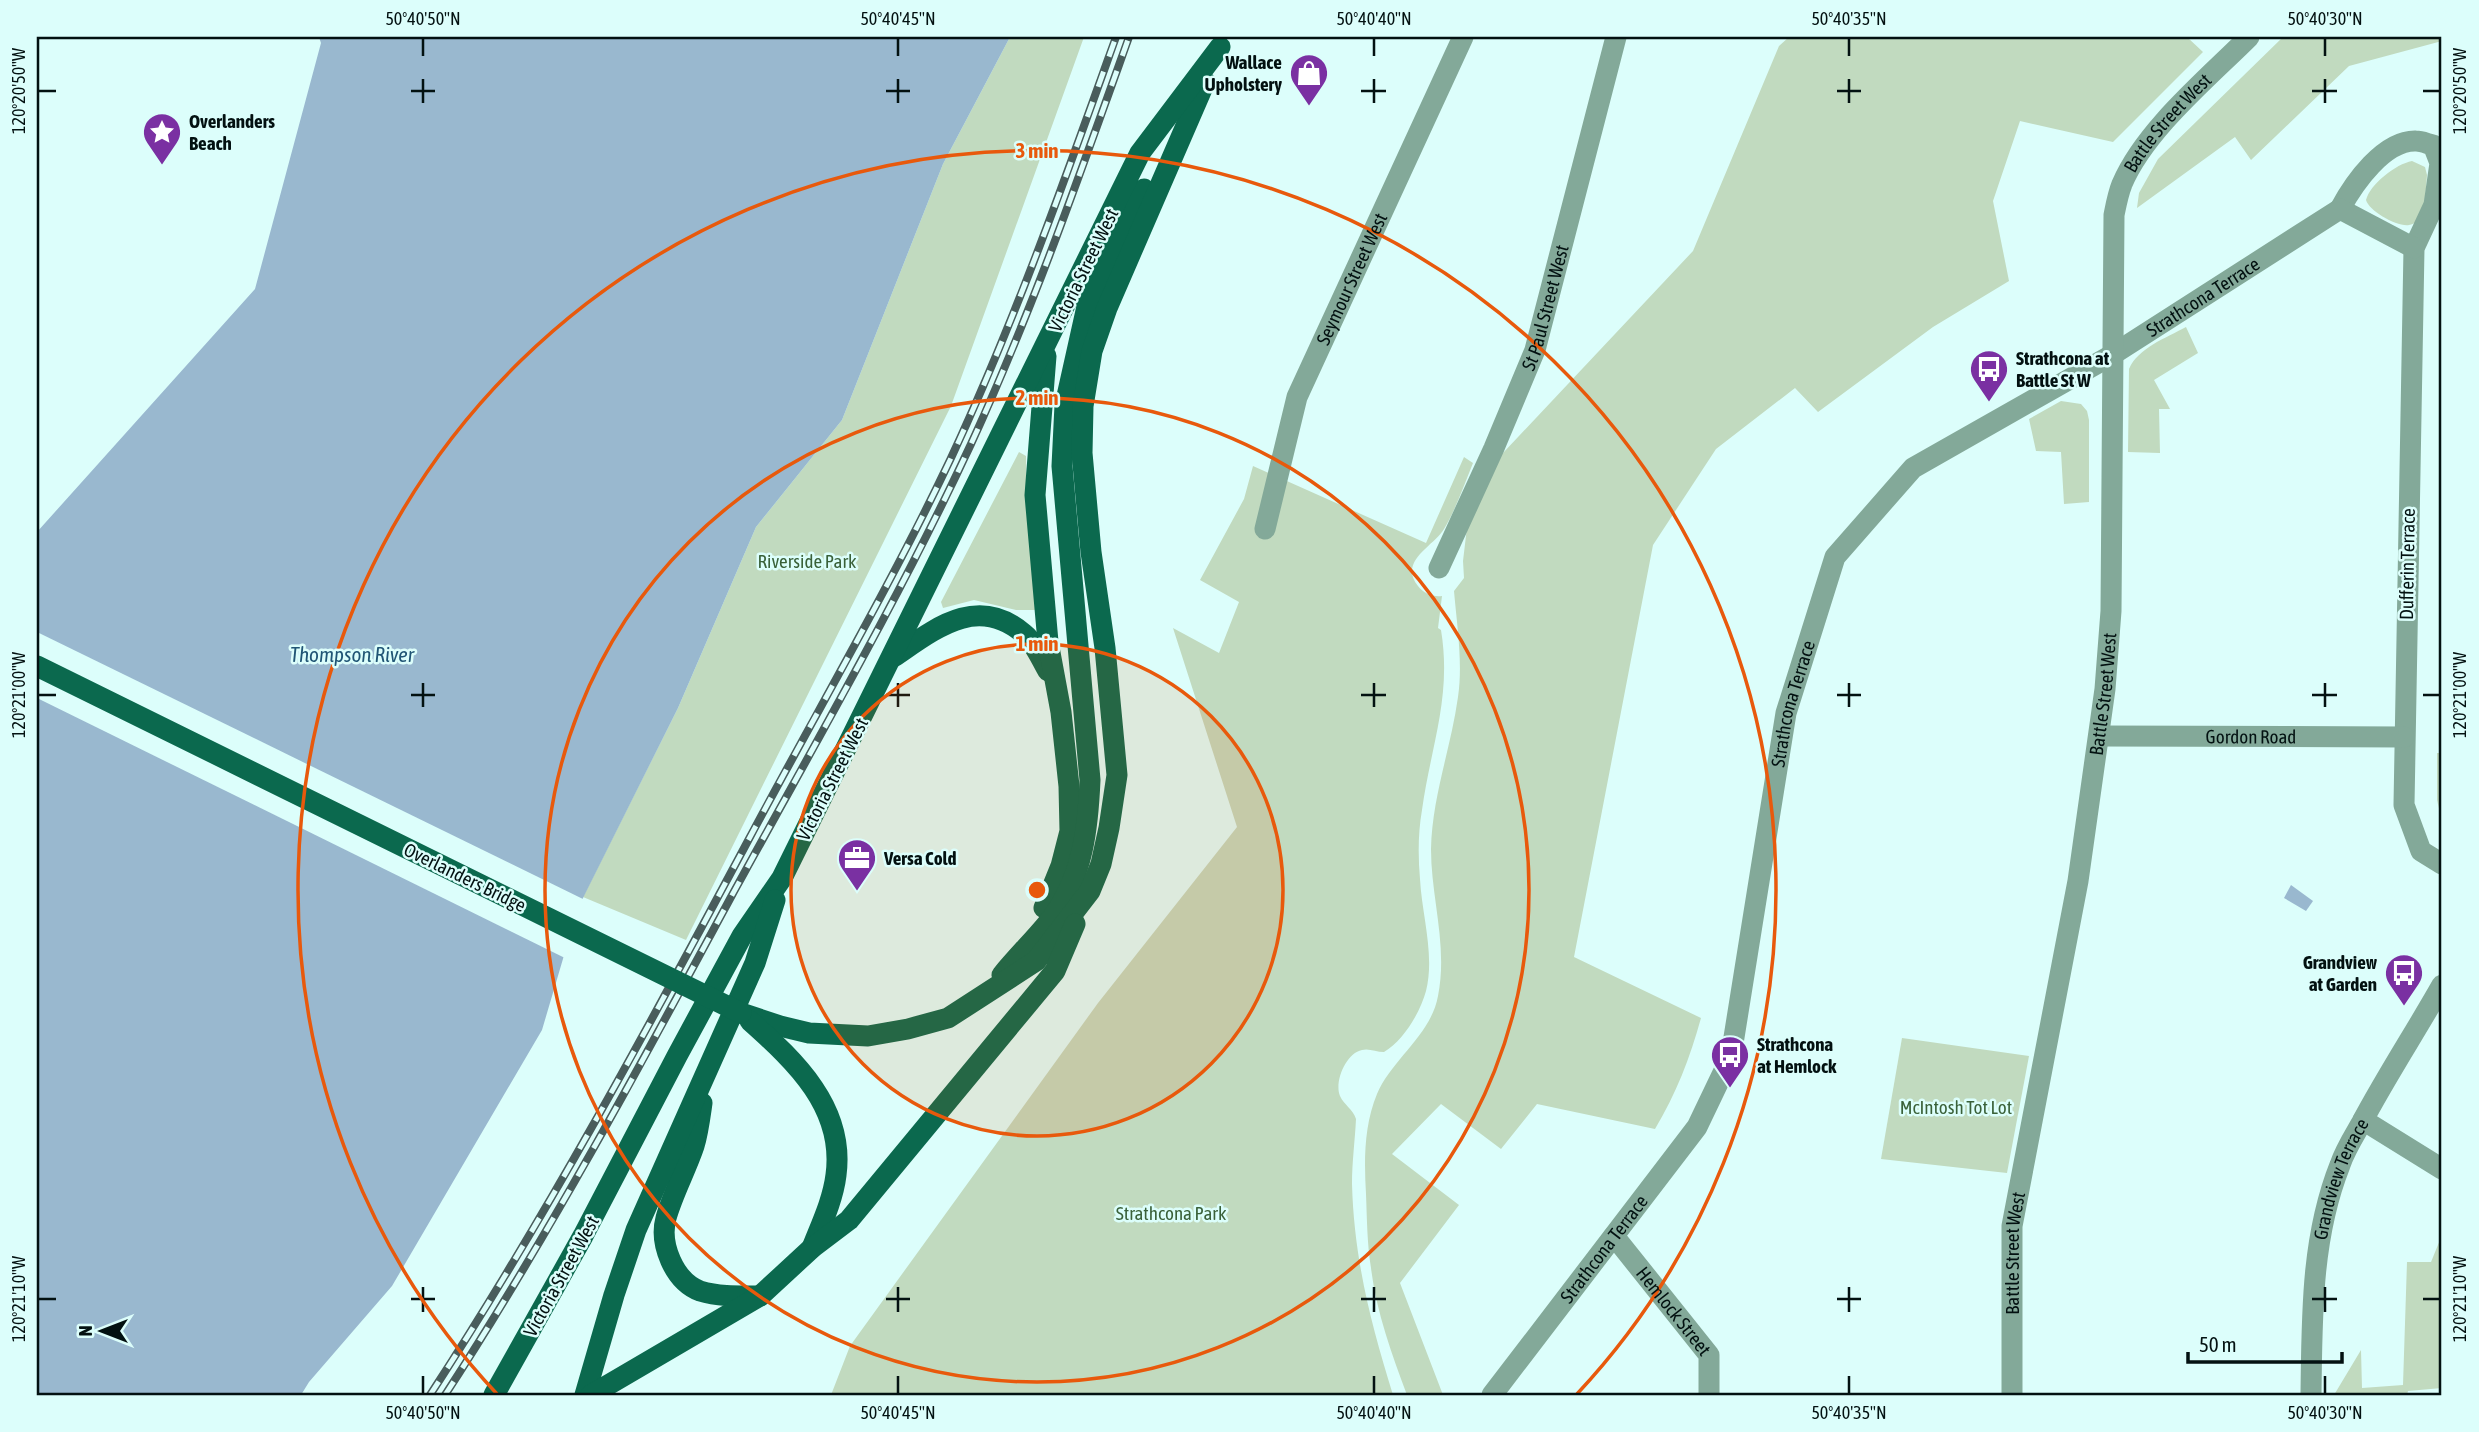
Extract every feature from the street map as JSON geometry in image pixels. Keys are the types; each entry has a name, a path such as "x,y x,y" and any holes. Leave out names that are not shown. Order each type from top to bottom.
{"main road":[{"name":"Victoria Street West","path":"495,1395 583,1236 742,936 782,878 894,657 1140,153 1199,78 1223,42"},
{"name":"Victoria Street West","path":"591,1395 760,1296 812,1248 849,1220 1055,971 1101,864 1116,775 1105,648 1091,552 1082,453 1083,406 1092,351 1107,308 1223,42"},
{"path":"988,993 1056,912 1076,873 1087,831 1090,780 1062,466 1065,405 1088,302 1199,78"},
{"path":"1009,966 1045,906 1061,866 1070,831 1067,764 1048,642 1035,495 1047,344"},
{"path":"894,657 933,629 958,618 981,615 1000,618 1026,635 1053,679"},
{"name":"Overlanders Bridge","path":"37,666 741,1013 809,1033 868,1036 908,1029"},
{"path":"585,1395 636,1230 755,963 782,878"},
{"name":"Victoria Street West","path":"908,1029 948,1018 1036,961 1090,891"},
{"path":"741,1013 776,1044 815,1087 829,1114 837,1141 836,1176 812,1248"},
{"path":"708,1069 695,1144 666,1219 665,1240 670,1259 679,1273 699,1290 724,1296 760,1296"}],"street":[{"name":"Seymour Street West","path":"1265,529 1297,397 1463,37"},
{"name":"St Paul Street West","path":"1439,568 1535,350 1616,37"},
{"name":"Battle Street West","path":"2012,1395 2012,1226 2078,881 2105,689 2111,611 2114,215 2121,186 2137,157 2161,127 2249,37"},
{"name":"Strathcona Terrace","path":"1492,1395 1697,1127 1731,1056 1787,713 1835,557 1913,468 2112,355 2340,209 2352,187 2388,149 2415,141 2433,145"},
{"name":"Dufferin Terrace","path":"2433,145 2440,163 2434,205 2414,248 2404,805 2421,851 2442,864"},
{"path":"2340,209 2414,248"},
{"name":"Gordon Road","path":"2099,736 2404,737"},
{"name":"Grandview Terrace","path":"2311,1395 2315,1283 2321,1225 2341,1162 2382,1083 2417,1030 2442,985"},
{"path":"2363,1120 2442,1169"},
{"name":"Hemlock Street","path":"1614,1236 1709,1355 1709,1395"}],"green space":[{"name":"Riverside Park","path":"1010,37 1084,37 951,406 686,940 583,897 678,708 756,527 842,420 943,164"},
{"path":"1789,37 2187,37 2203,52 2113,142 2020,121 1993,201 2009,281 1933,327 1818,412 1795,388 1716,449 1653,545 1574,957 1701,1018 1697,1033 1676,1089 1655,1129 1537,1104 1501,1149 1441,1104 1392,1154 1459,1205 1400,1283 1443,1395 1407,1395 1385,1333 1373,1284 1367,1231 1366,1143 1377,1094 1392,1069 1428,1023 1438,996 1441,959 1432,867 1432,830 1458,697 1460,658 1454,591 1464,578 1463,561 1468,519 1487,470 1693,251 1779,46"},
{"path":"2283,37 2442,37 2442,41 2349,66 2251,160 2235,137 2137,208 2139,193 2158,159"},
{"path":"2412,161 2425,167 2427,175 2424,216 2413,224 2404,225 2378,213 2366,200 2384,176"},
{"path":"2186,327 2198,353 2154,380 2170,409 2159,409 2160,453 2128,452 2129,369 2146,349"},
{"path":"2061,401 2081,404 2087,411 2089,502 2064,504 2061,452 2036,451 2029,419"},
{"path":"1019,452 1026,456 1027,513 1036,610 1016,610 974,600 943,608 941,602"},
{"name":"Strathcona Park","path":"1464,457 1473,463 1452,513 1444,529 1420,554 1412,569 1420,589 1435,596 1442,596 1438,628 1441,630 1444,654 1439,721 1419,836 1420,879 1429,949 1426,991 1415,1017 1398,1041 1384,1052 1367,1049 1356,1052 1346,1062 1339,1083 1340,1096 1356,1119 1352,1184 1356,1239 1371,1317 1393,1395 831,1395 850,1346 1098,1003 1237,827 1173,628 1219,653 1239,602 1200,580 1244,499 1253,466 1426,543"},
{"path":"2437,753 2442,753 2442,821 2437,800"},
{"name":"McIntosh Tot Lot","path":"1902,1038 2029,1056 2007,1173 1881,1159"},
{"path":"2442,1235 2442,1388 2408,1391 2407,1395 2334,1395 2361,1350 2362,1388 2403,1385 2407,1262 2431,1262"}],"water":[{"name":"Thompson River","path":"319,37 1010,37 943,164 842,420 756,527 678,708 578,908 542,1030 392,1286 309,1382 301,1395 37,1395 37,532 255,289 321,43"},
{"path":"2291,885 2313,901 2306,911 2284,898"}],"pier":[{"path":"37,632 585,900 567,959 37,698"}],"railway":[{"path":"430,1395 515,1259 596,1120 928,506 1018,302 1116,37"},
{"path":"445,1395 521,1273 628,1087 915,559 971,444 1015,344 1129,37"}],"place":[{"name":"Wallace Upholstery","path":"1309,107"},
{"name":"Overlanders Beach","path":"162,166"},
{"name":"Strathcona at Battle St W","path":"1989,403"},
{"name":"Versa Cold","path":"857,892"},
{"name":"Grandview at Garden","path":"2404,1007"},
{"name":"Strathcona at Hemlock","path":"1730,1089"}]}
